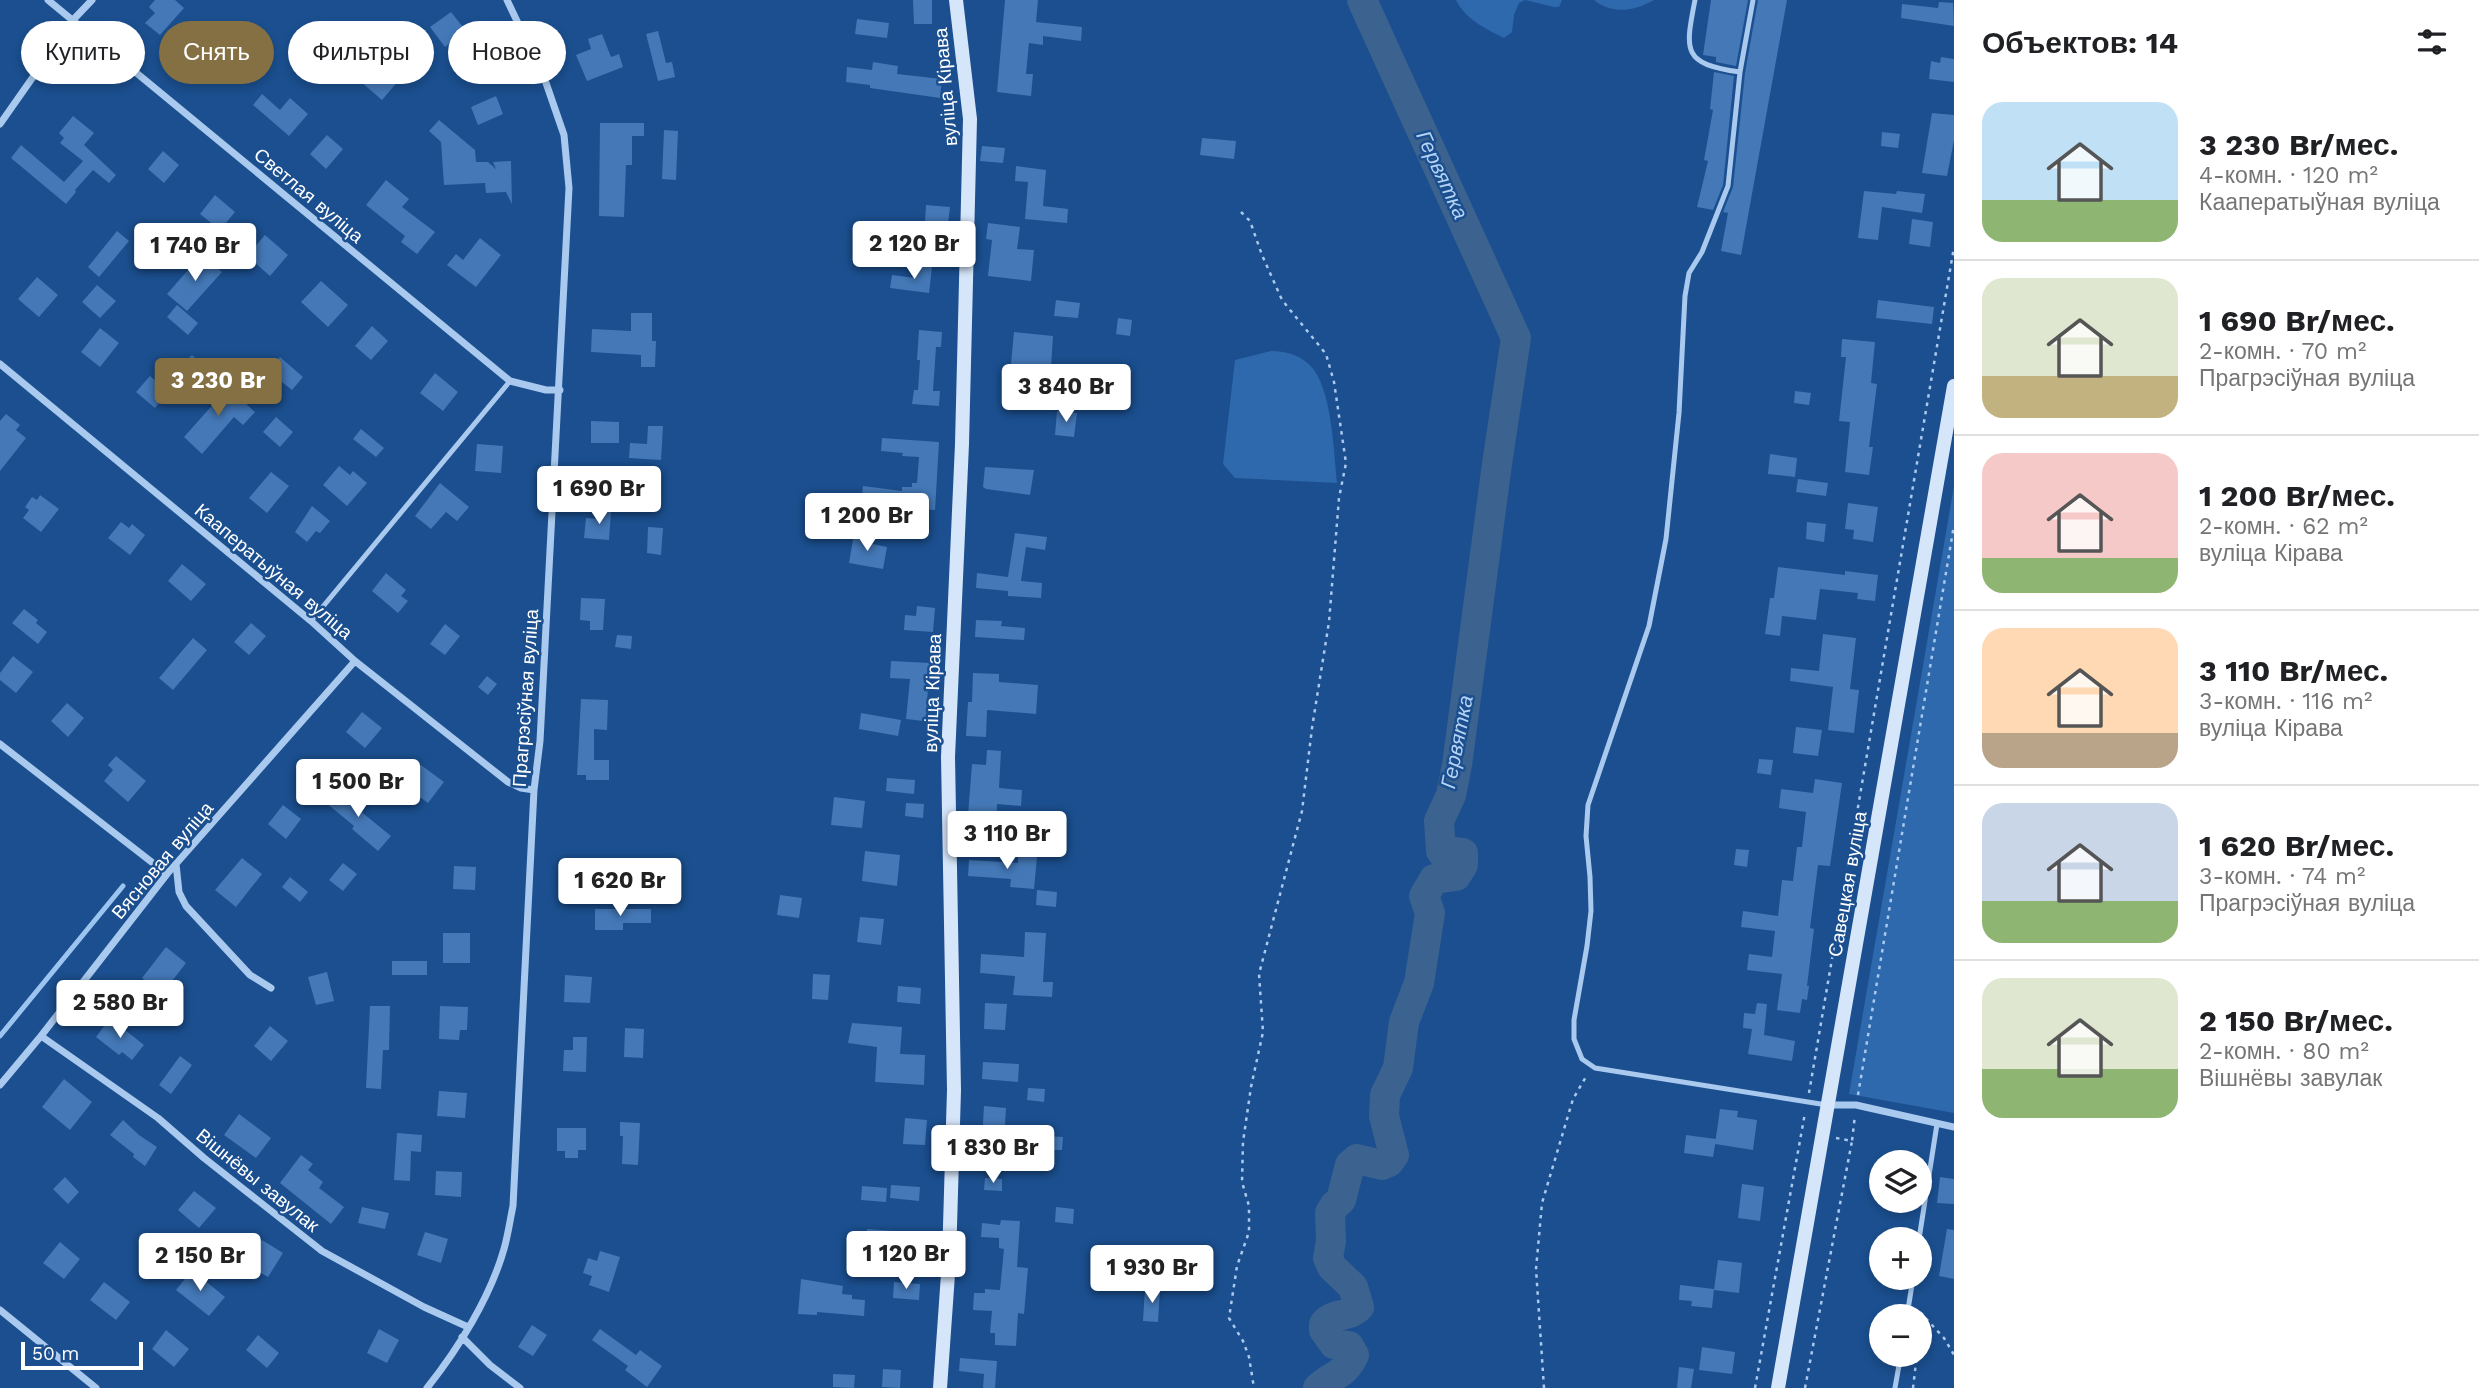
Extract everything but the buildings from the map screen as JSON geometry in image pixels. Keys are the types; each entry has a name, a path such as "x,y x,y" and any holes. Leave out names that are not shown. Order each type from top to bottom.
{"street":[{"name":"Светлая вуліца","path":"48,0 510,381 546,390 560,390"},
{"path":"0,124 73,20 92,0"},
{"name":"Прагрэсіўная вуліца","path":"426,1388 453,1355 491,1282 504,1249 513,1206 534,790 540,740 560,390 569,188 564,135 545,80 507,0"},
{"name":"вуліца Кірава","path":"940,1388 949,1260 954,1090 948,757 962,444 970,119 956,0"},
{"name":"Кааператыўная вуліца","path":"0,363 311,621 355,661 508,782 534,790"},
{"name":"Савецкая вуліца","path":"1778,1388 1827,1105 1950,439 1954,386"},
{"name":"Вясновая вуліца","path":"0,1085 167,874 355,661"},
{"path":"0,744 167,874"},
{"path":"176,864 179,892 186,906 250,975 271,988"},
{"name":"Вішнёвы завулак","path":"41,1036 158,1118 213,1166 321,1251 424,1307 468,1327"},
{"path":"1827,1105 1856,1105 1954,1127"},
{"path":"0,1310 96,1388"},
{"path":"462,1337 490,1365 520,1388"}],"lane":[{"path":"1695,0 1688,37 1690,52 1704,64 1740,72"},
{"path":"1753,0 1740,72 1728,186 1702,252 1689,273 1685,296 1679,413 1667,526 1649,626 1588,805 1586,836 1591,911 1574,1020 1574,1039 1582,1059 1595,1068 1827,1105"},
{"path":"311,621 510,381"},
{"path":"1921,1227 1937,1124"},
{"path":"1909,1304 1911,1290"},
{"path":"1895,1388 1899,1367"}],"path":[{"path":"1241,212 1250,221 1282,300 1326,355 1334,382 1346,463 1339,498 1329,622 1302,811 1259,974 1263,1032 1243,1142 1242,1182 1250,1206 1249,1232 1237,1266 1229,1318 1242,1340 1254,1388"},
{"path":"1755,1388 1954,247"},
{"path":"1856,1105 1954,525"},
{"path":"1544,1388 1536,1269 1542,1203 1573,1099 1581,1083 1595,1068"},
{"path":"1805,1388 1852,1141"},
{"path":"1909,1301 1912,1304"},
{"path":"1932,1325 1954,1355"},
{"path":"1913,1388 1915,1367"}],"shaded area":[{"path":"1456,0 1525,0 1519,3 1514,15 1512,32 1504,38 1470,18"},
{"path":"1525,0 1562,0 1559,7 1554,7"},
{"path":"1594,0 1654,0 1624,10 1609,8"},
{"path":"1271,351 1289,353 1300,358 1310,365 1320,381 1331,425 1337,483 1235,478 1223,464 1235,360"},
{"path":"1954,486 1954,1113 1849,1094"}],"waterway":[{"name":"Гервятка","path":"1318,1388 1342,1371 1354,1355 1349,1346 1334,1344 1324,1330 1324,1324 1359,1307 1353,1287 1332,1267 1328,1258 1331,1241 1330,1213 1341,1200 1350,1165 1357,1159 1382,1165 1389,1162 1394,1155 1384,1116 1385,1095 1398,1068 1404,1022 1419,983 1430,913 1424,896 1434,879 1456,876 1463,865 1463,853 1456,852 1452,859 1446,858 1441,851 1439,821 1451,795 1457,765 1516,338 1362,0"},
{"path":"0,1036 123,886"}]}
